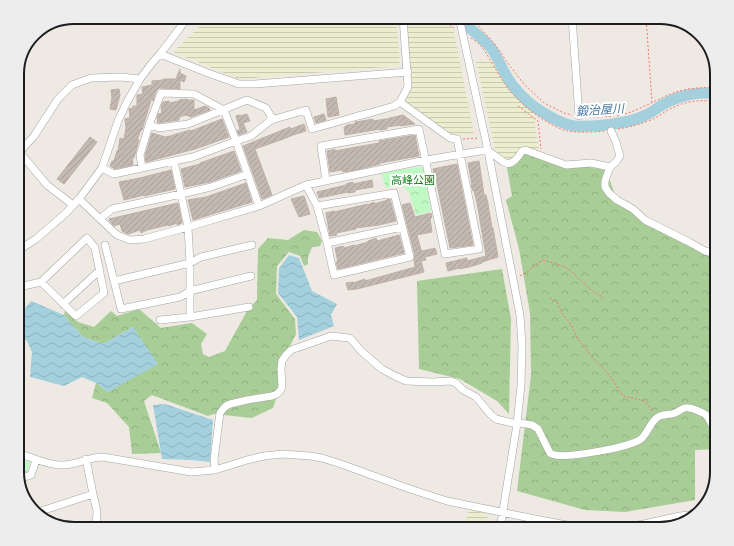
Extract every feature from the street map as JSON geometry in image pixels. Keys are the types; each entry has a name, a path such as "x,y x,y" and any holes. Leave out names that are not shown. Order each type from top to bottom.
{"street":[{"path":"24,247 36,239 79,199 102,168 118,122 127,102 140,79 183,24"},
{"path":"102,168 114,174 193,157 251,136 271,120 306,110 312,129 370,114 394,106 400,102 408,87 404,24"},
{"path":"461,24 488,151 520,315 522,346 521,385 517,424 501,522"},
{"path":"572,24 579,116"},
{"path":"160,54 239,84 408,72"},
{"path":"24,146 34,136 58,100 72,85 91,78 121,77 140,79"},
{"path":"142,168 140,155 161,93 194,94 224,110 259,206"},
{"path":"149,125 159,128 188,124 247,100 266,108 273,120"},
{"path":"326,180 321,146 419,129 445,254 479,249 457,139 450,138 400,102"},
{"path":"611,131 620,156 610,167 605,181 605,187 609,193 616,200 632,209 645,220 689,242 705,252 710,253"},
{"path":"79,199 116,235 130,240 144,239 259,206 306,185 459,154 488,151 503,162 509,164 514,162 522,151 525,150 566,165 591,163 610,167"},
{"path":"24,159 47,186 73,205"},
{"path":"174,161 188,227 190,317"},
{"path":"100,219 112,209 211,187 248,174"},
{"path":"306,185 317,206 328,243 334,275 410,256 394,193 317,206"},
{"path":"328,243 402,227"},
{"path":"24,286 41,282 86,238 95,248 104,293 76,316 41,282"},
{"path":"105,245 121,309 180,297 190,291 251,276"},
{"path":"114,281 190,263 201,257 252,245"},
{"path":"64,304 100,270"},
{"path":"160,320 190,317 249,307"},
{"path":"215,470 214,460 219,420 220,413 223,409 230,404 277,394 282,387 281,369 282,361 286,355 291,350 331,336 349,338 361,351 382,369 395,376 406,380 456,383 463,390 476,397 496,419 517,424 532,425 538,429 550,453 555,456 574,455 614,449 636,442 645,435 650,426 659,416 675,413 685,407 706,415 710,422"},
{"path":"24,455 54,465 63,466 86,459 103,457 191,472 215,470 264,456 282,454 310,456 341,464 447,501 553,522"},
{"path":"86,459 97,511 96,522"},
{"path":"24,477 31,475 36,460"},
{"path":"42,511 93,494"},
{"path":"653,522 685,515"}],"path":[{"path":"450,24 455,28 462,30 480,45 510,91 519,100 540,118 568,131 611,131 644,123 656,118 671,108 683,104 710,100"},
{"path":"646,24 652,103"},
{"path":"518,106 538,121 540,155"},
{"path":"457,139 485,137"},
{"path":"513,278 526,273 543,260 563,266 571,271 591,290 604,298"},
{"path":"550,298 558,304 562,314 570,323 578,338 592,357 612,379 623,396 645,401 657,418"}],"green space":[{"path":"202,24 397,24 400,66 239,79 173,52"},
{"path":"406,24 447,24 453,28 474,134 457,136 450,134 417,109 404,102 403,99 410,92"},
{"path":"476,61 492,61 509,88 533,112 539,150 537,151 523,147 521,148 517,158 510,161 505,161 496,153"},
{"path":"524,153 567,169 583,166 606,170 617,200 667,231 710,251 710,449 695,450 695,500 625,512 585,510 517,491 531,375 530,313 519,249 506,200 512,196 507,168"},
{"name":"高峰公園","path":"421,167 424,169 431,211 416,215 409,193 402,185 386,188 381,172"},
{"path":"304,230 317,232 322,241 320,246 312,247 308,257 308,264 304,266 300,256 289,252 277,266 276,294 295,319 296,334 288,350 280,361 280,387 273,408 252,418 214,414 208,416 152,395 144,401 161,453 132,454 129,427 107,403 92,398 96,383 108,392 133,327 103,344 83,337 64,315 65,311 78,322 94,327 111,311 117,316 139,309 161,328 192,323 207,334 201,344 203,354 209,357 225,351 247,311 257,300 258,249 268,238 288,240"},
{"path":"502,269 511,319 509,414 497,401 460,379 419,369 417,281"},
{"path":"24,459 30,462 27,474 24,475"},
{"path":"469,510 485,513 490,522 465,522"}],"water":[{"path":"289,255 299,258 312,291 337,304 331,315 334,326 299,340 297,317 278,293 279,268"},
{"path":"31,301 64,315 83,337 103,344 133,327 158,364 108,392 96,383 82,377 64,386 30,377 32,352 27,341 24,339 24,310"},
{"path":"165,404 213,420 210,462 162,459 153,405"}],"building":[{"path":"180,69 180,73 186,76 184,82 180,80 180,89 159,88 156,91 153,101 152,97 142,130 137,140 139,140 134,158 132,158 133,165 115,169 110,166 118,151 120,138 124,139 126,128 125,119 129,118 130,116 129,109 133,108 133,106 137,106 137,95 143,94 142,87 152,85 152,81 176,79"},
{"path":"119,89 120,95 116,110 110,109 112,98 111,90"},
{"path":"336,97 339,115 328,117 326,99"},
{"path":"187,99 194,100 194,110 205,106 210,110 191,117 186,115 179,117 179,120 158,123 157,118 158,114 162,113 161,107 163,102 169,101 169,103"},
{"path":"247,114 250,121 243,123 247,132 239,135 237,131 240,129 236,116"},
{"path":"324,114 326,120 316,123 314,117"},
{"path":"403,115 415,124 387,127 387,129 345,135 344,127 355,124 355,122 373,119 373,121"},
{"path":"222,119 229,137 195,149 146,162 145,156 152,133 165,137 170,136 190,130 191,131"},
{"path":"304,124 306,131 255,149 272,195 262,199 243,146 290,127 291,129"},
{"path":"415,135 419,156 380,163 356,170 330,172 327,151 335,149 335,151 379,143 379,141"},
{"path":"90,137 97,142 64,184 57,179"},
{"path":"234,151 241,171 210,182 185,187 181,169 200,164"},
{"path":"479,161 484,195 486,195 498,257 469,267 448,271 446,263 467,258 467,261 486,256 477,203 471,185 468,163"},
{"path":"457,164 473,245 450,248 433,169"},
{"path":"171,170 175,189 124,200 119,182"},
{"path":"372,180 373,187 355,190 355,192 319,198 317,192 353,182 353,184"},
{"path":"246,183 252,202 193,220 188,200 206,197"},
{"path":"304,196 310,214 299,217 291,199"},
{"path":"387,199 390,199 396,221 355,228 356,229 336,233 337,235 330,236 326,213 368,205 374,202 374,204 388,200"},
{"path":"178,203 182,223 177,225 177,223 147,230 141,233 140,230 128,234 122,231 120,224 114,226 109,219"},
{"path":"410,203 415,217 431,213 432,217 430,219 432,232 417,235 421,250 423,251 435,248 437,254 425,257 426,260 421,261 424,272 348,290 346,283 353,283 365,279 365,281 415,267 415,256 402,205"},
{"path":"399,235 404,253 338,269 335,248 354,246 376,238 377,241"}],"waterway":[{"name":"鍛治屋川","path":"464,24 487,43 511,83 524,98 547,115 567,124 575,126 592,126 621,123 646,115 662,105 683,96 697,93 710,93"}]}
